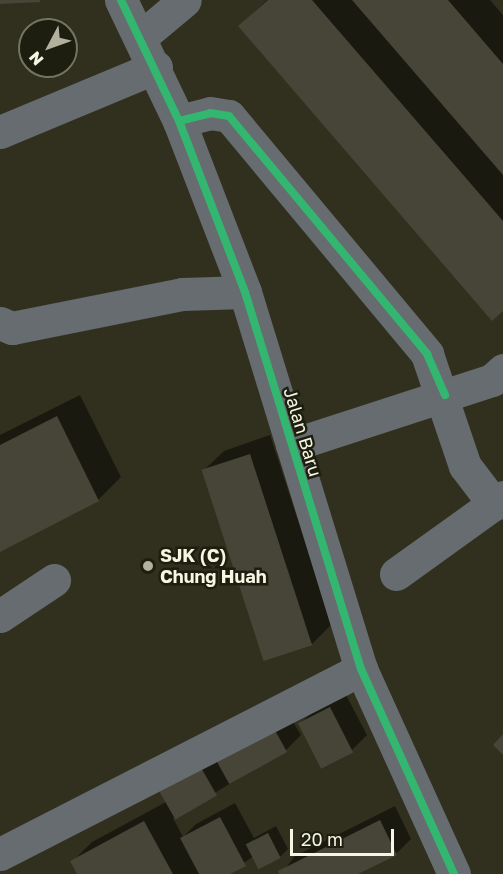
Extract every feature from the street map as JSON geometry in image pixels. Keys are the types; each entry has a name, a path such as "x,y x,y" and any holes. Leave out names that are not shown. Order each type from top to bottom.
{"street":[{"name":"Jalan Baru","path":"121,0 156,68 179,121 244,292 361,669 454,874"},
{"path":"141,37 185,0"},
{"path":"0,132 156,68"},
{"path":"179,121 210,113 229,116 428,354 445,396 465,466 498,500 396,574"},
{"path":"0,323 12,328 182,294 244,292"},
{"path":"292,445 492,380 503,370"},
{"path":"0,616 54,580"},
{"path":"0,854 361,669"}],"building":[{"path":"0,0 40,0 40,2 0,4"},
{"path":"268,0 312,0 503,221 503,311 492,321 238,26"},
{"path":"352,0 448,0 503,64 503,175"},
{"path":"57,416 99,501 0,552 0,445"},
{"path":"250,454 312,645 264,661 201,470"},
{"path":"330,707 353,752 321,769 298,723"},
{"path":"272,725 287,752 229,784 214,757"},
{"path":"503,734 503,755 493,745"},
{"path":"200,766 217,795 175,819 158,790"},
{"path":"220,817 246,866 230,874 199,874 180,838"},
{"path":"380,820 397,855 358,874 279,874 278,871"},
{"path":"144,821 173,874 77,874 70,861"},
{"path":"268,833 281,858 258,869 246,844"}],"cycle path":[{"path":"121,0 179,121 245,292 361,669 454,874"},
{"path":"179,121 210,113 229,116 427,354 445,395"}],"place":[{"name":"SJK (C) Chung Huah","path":"148,566"}]}
